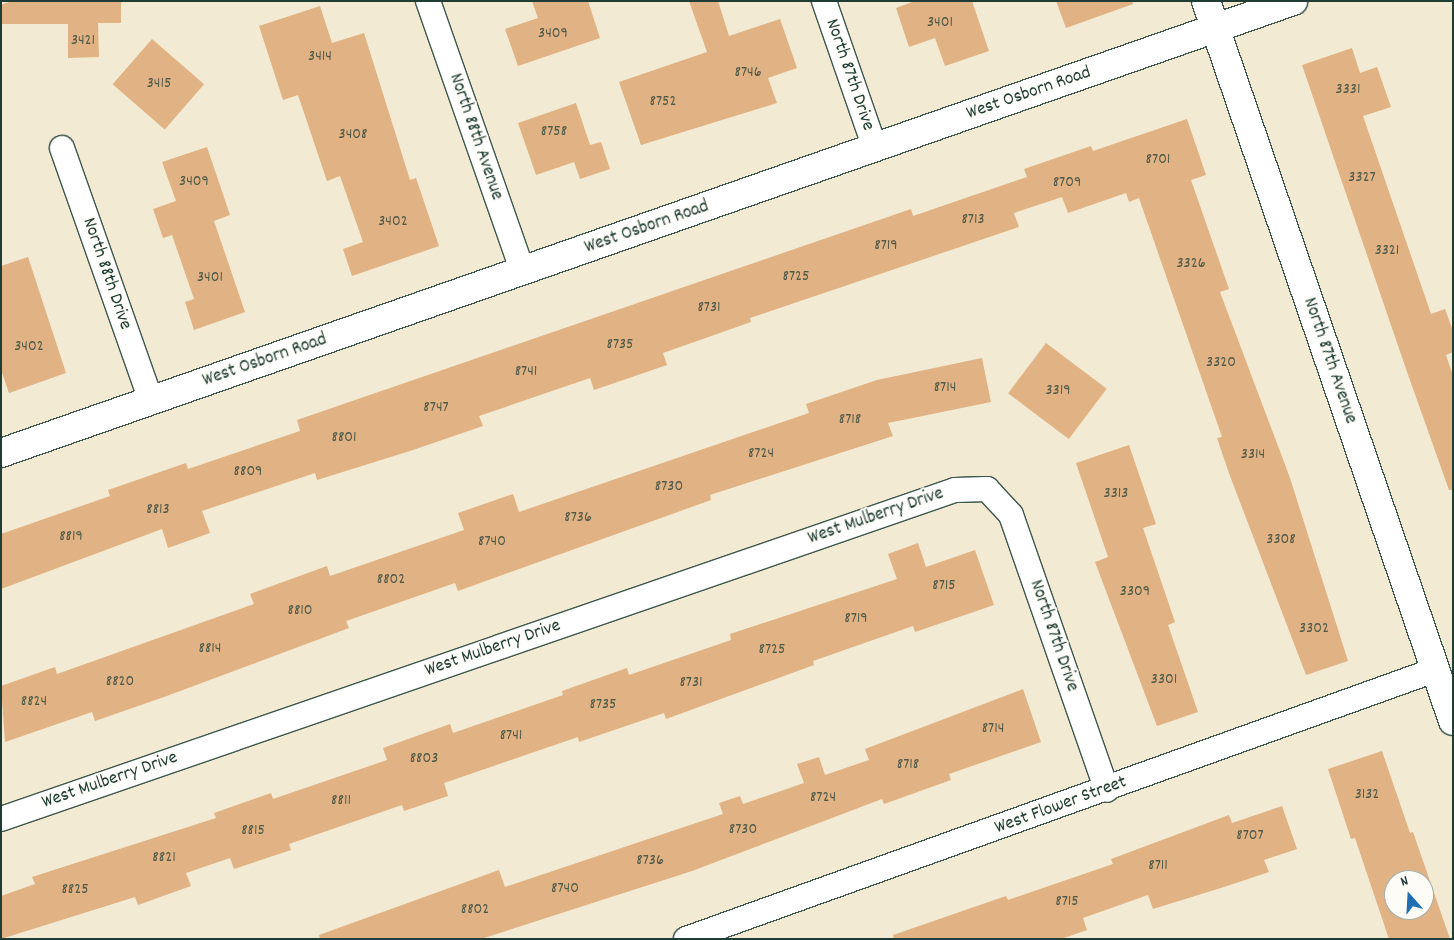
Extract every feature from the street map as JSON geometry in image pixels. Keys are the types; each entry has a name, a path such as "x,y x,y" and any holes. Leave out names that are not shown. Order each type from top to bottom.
{"street":[{"name":"North 88th Avenue","path":"428,1 523,272"},
{"name":"North 87th Drive","path":"824,1 875,148"},
{"name":"North 87th Avenue","path":"1206,1 1453,720"},
{"name":"West Osborn Road","path":"1,453 523,272 1293,1"},
{"name":"North 88th Drive","path":"62,148 150,401"},
{"name":"North 87th Drive","path":"987,489 1011,515 1107,790"},
{"name":"West Mulberry Drive","path":"1,819 955,490 987,489"},
{"name":"West Flower Street","path":"686,939 1107,790 1435,670"}],"building":[{"path":"11,1 121,1 121,23 98,23 99,57 68,58 68,24 1,24 1,5"},
{"path":"532,1 588,1 600,38 518,66 505,29 538,18"},
{"path":"689,1 718,1 729,36 780,19 797,68 768,78 777,103 641,145 619,82 707,52"},
{"path":"915,1 972,1 989,51 945,66 935,38 909,47 896,8"},
{"path":"1056,1 1132,1 1133,4 1066,28"},
{"path":"320,6 332,43 364,33 410,180 416,178 439,246 352,276 343,249 363,242 340,176 327,181 298,95 283,100 259,26"},
{"path":"152,39 204,84 165,130 113,84"},
{"path":"1352,48 1360,73 1377,67 1391,107 1363,116 1431,314 1445,309 1453,331 1453,352 1446,355 1453,376 1453,490 1449,490 1406,369 1302,65"},
{"path":"576,103 590,145 601,142 610,169 580,179 574,162 536,175 518,123"},
{"path":"1187,119 1206,175 1191,180 1229,289 1220,292 1290,478 1348,661 1306,675 1230,476 1217,438 1222,437 1139,198 1129,202 1126,193 1068,213 1062,197 1014,213 1019,227 750,318 751,322 663,353 667,365 594,390 590,378 479,416 483,426 317,480 315,473 202,511 210,533 168,548 162,529 1,589 1,534 110,496 108,490 186,463 188,469 300,431 297,420 911,209 913,216 1027,177 1024,169 1091,146 1093,151"},
{"path":"207,147 230,215 214,221 245,312 194,330 185,302 194,299 172,235 163,238 153,209 176,201 162,162"},
{"path":"28,257 66,373 9,393 1,370 1,266"},
{"path":"1046,343 1107,389 1069,439 1008,393"},
{"path":"982,358 991,402 888,423 893,436 710,495 711,500 458,591 455,583 346,621 349,628 95,721 92,712 5,742 1,686 55,667 57,674 254,604 250,594 327,566 330,576 464,530 458,513 513,494 519,512 809,413 806,404 877,380"},
{"path":"1129,445 1156,524 1143,528 1175,622 1168,625 1198,712 1157,726 1095,562 1108,557 1076,463"},
{"path":"918,543 926,567 975,550 994,605 915,632 913,626 813,661 814,665 666,719 664,713 579,742 578,737 444,783 448,796 404,811 402,805 289,844 291,850 234,869 230,858 186,873 191,886 138,905 135,897 1,939 1,896 35,884 32,877 216,818 214,813 271,793 273,799 387,760 383,748 450,724 453,733 563,695 562,691 627,668 629,675 731,640 730,634 897,579 888,554"},
{"path":"1023,689 1041,742 949,774 951,780 884,804 882,799 692,871 481,939 320,939 319,935 499,870 505,887 723,814 719,803 740,796 743,804 804,783 797,764 819,757 825,775 869,760 865,749"},
{"path":"1382,751 1410,833 1413,832 1426,870 1384,870 1384,920 1434,920 1434,893 1450,939 1389,939 1355,838 1351,839 1328,769"},
{"path":"1282,806 1297,849 1264,860 1269,872 1153,909 1148,895 1083,918 1087,930 1061,939 894,939 893,935 1006,896 1008,900 1113,864 1111,859 1229,815 1232,823"}]}
